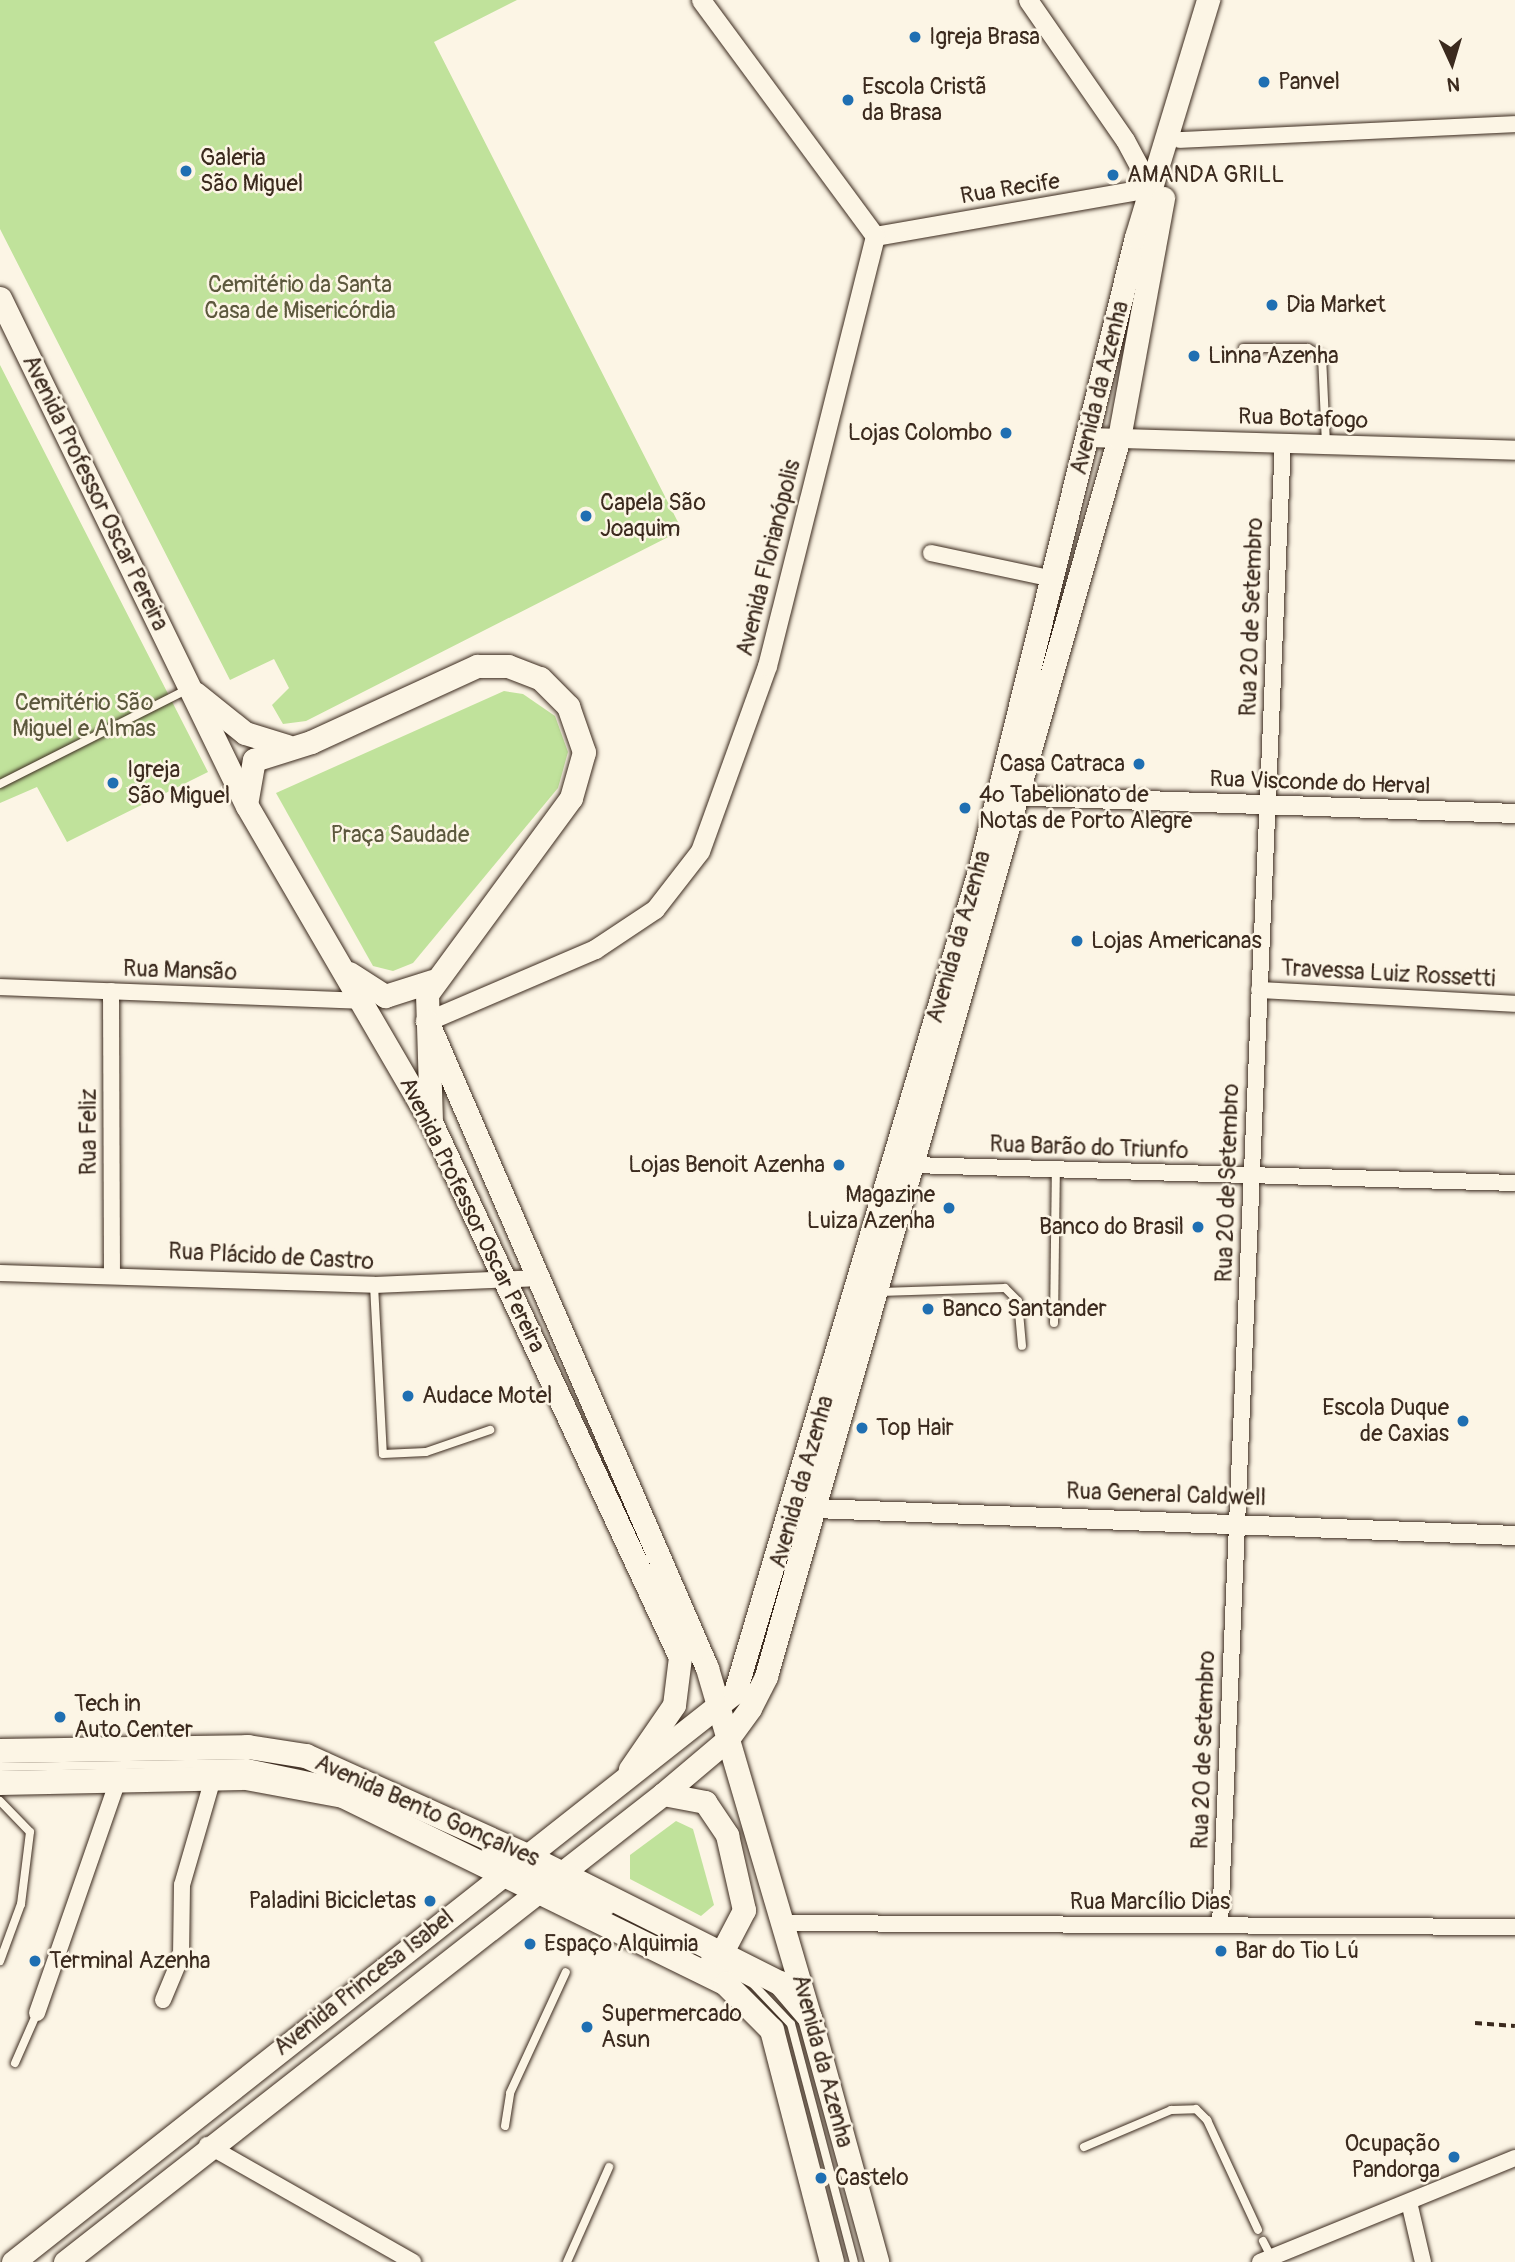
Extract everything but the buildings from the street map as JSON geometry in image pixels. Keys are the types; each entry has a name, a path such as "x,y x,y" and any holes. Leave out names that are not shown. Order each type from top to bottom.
{"main road":[{"name":"Avenida da Azenha","path":"727,1740 766,1676 913,1165 1008,795 1053,579 1151,188 1208,0"},
{"name":"Avenida da Azenha","path":"877,2262 785,1923 719,1710 747,1670 1008,795 1119,438 1158,213 1220,0"},
{"name":"Avenida Professor Oscar Pereira","path":"0,298 247,806 431,1122 680,1657 674,1705 617,1789"},
{"path":"247,806 248,768 288,747 477,666 508,666 540,678 568,706 584,752 570,798 432,981 427,1021 431,1122"},
{"name":"Avenida Professor Oscar Pereira","path":"190,689 246,733 288,747"},
{"path":"330,952 355,980 385,996 432,981"},
{"name":"Avenida Professor Oscar Pereira","path":"427,1021 540,1278 719,1710"},
{"name":"Avenida Princesa Isabel","path":"13,2262 515,1864 719,1710"},
{"name":"Avenida Princesa Isabel","path":"65,2262 207,2145 663,1794 727,1740"},
{"name":"Avenida Bento Gonçalves","path":"0,1751 248,1747 306,1756 548,1881 726,1984 772,2030"},
{"name":"Avenida Bento Gonçalves","path":"0,1783 213,1778 295,1784 343,1796 515,1864"},
{"path":"663,1794 705,1802 727,1835 744,1910 722,1952"},
{"name":"Avenida Bento Gonçalves","path":"548,1881 722,1952 780,1983 810,2018"},
{"name":"Avenida da Azenha","path":"772,2030 832,2262"}],"street":[{"path":"701,0 875,236"},
{"path":"1028,0 1151,188 1158,213"},
{"path":"1180,140 1515,124"},
{"name":"Rua Recife","path":"875,236 1151,188"},
{"name":"Avenida Florianópolis","path":"427,1021 595,949 655,909 700,851 767,666 875,236"},
{"name":"Rua Botafogo","path":"1089,437 1515,450"},
{"name":"Rua 20 de Setembro","path":"1220,1925 1283,443"},
{"path":"931,553 1053,579"},
{"name":"Rua Visconde do Herval","path":"1008,795 1515,813"},
{"name":"Rua Mansão","path":"0,987 358,1000"},
{"name":"Travessa Luiz Rossetti","path":"1259,990 1515,1004"},
{"name":"Rua Feliz","path":"111,991 112,1272"},
{"name":"Rua Barão do Triunfo","path":"913,1165 1515,1183"},
{"name":"Rua Plácido de Castro","path":"0,1272 112,1272 374,1285 540,1278"},
{"name":"Rua General Caldwell","path":"815,1508 1237,1521 1515,1535"},
{"path":"163,2000 181,1957 182,1885 213,1778"},
{"path":"37,2013 118,1780"},
{"name":"Rua Marcílio Dias","path":"785,1923 1515,1927"},
{"path":"207,2145 413,2262"},
{"path":"1265,2260 1515,2158"},
{"path":"1409,2202 1423,2262"}],"lane":[{"path":"1243,348 1308,348 1322,356 1326,444"},
{"path":"0,784 190,689"},
{"path":"1054,1324 1056,1169"},
{"path":"374,1285 383,1454 426,1452 489,1430"},
{"path":"877,1292 1005,1288 1018,1301 1021,1346"},
{"path":"0,1767 247,1763 301,1771 350,1785 515,1864"},
{"path":"0,1801 30,1832 21,1904 0,1961"},
{"path":"548,1881 753,1984 791,2024 855,2262"},
{"path":"505,2126 510,2092 566,1972"},
{"path":"15,2063 37,2013"},
{"path":"1084,2147 1171,2110 1196,2109 1207,2120 1258,2230"},
{"path":"567,2262 609,2167"},
{"path":"1263,2241 1265,2260"}],"path":[{"path":"1475,2023 1515,2026"}],"green space":[{"name":"Cemitério da Santa Casa de Misericórdia","path":"0,0 517,0 434,42 682,530 306,721 283,724 272,705 289,688 274,659 230,680 0,229"},
{"name":"Cemitério São Miguel e Almas","path":"0,365 208,772 67,842 37,787 0,803"},
{"name":"Praça Saudade","path":"504,691 523,694 555,716 568,752 558,788 413,963 393,971 373,966 276,793"},
{"path":"676,1821 693,1829 714,1905 701,1916 630,1879 630,1855"}],"place":[{"name":"Igreja Brasa","path":"915,37"},
{"name":"Panvel","path":"1264,82"},
{"name":"Escola Cristã da Brasa","path":"848,100"},
{"name":"Galeria São Miguel","path":"186,171"},
{"name":"AMANDA GRILL","path":"1113,175"},
{"name":"Dia Market","path":"1272,305"},
{"name":"Linna Azenha","path":"1194,356"},
{"name":"Lojas Colombo","path":"1006,433"},
{"name":"Capela São Joaquim","path":"586,516"},
{"name":"Casa Catraca","path":"1139,764"},
{"name":"Igreja São Miguel","path":"113,783"},
{"name":"4º Tabelionato de Notas de Porto Alegre","path":"965,808"},
{"name":"Lojas Americanas","path":"1077,941"},
{"name":"Lojas Benoit Azenha","path":"839,1165"},
{"name":"Magazine Luiza Azenha","path":"949,1208"},
{"name":"Banco do Brasil","path":"1198,1227"},
{"name":"Banco Santander","path":"928,1309"},
{"name":"Audace Motel","path":"408,1396"},
{"name":"Escola Duque de Caxias","path":"1463,1421"},
{"name":"Top Hair","path":"862,1428"},
{"name":"Tech in Auto Center","path":"60,1717"},
{"name":"Paladini Bicicletas","path":"430,1901"},
{"name":"Espaço Alquimia","path":"530,1944"},
{"name":"Bar do Tio Lú","path":"1221,1951"},
{"name":"Terminal Azenha","path":"35,1961"},
{"name":"Supermercado Asun","path":"587,2027"},
{"name":"Ocupação Pandorga","path":"1454,2157"},
{"name":"Castelo","path":"821,2178"}]}
